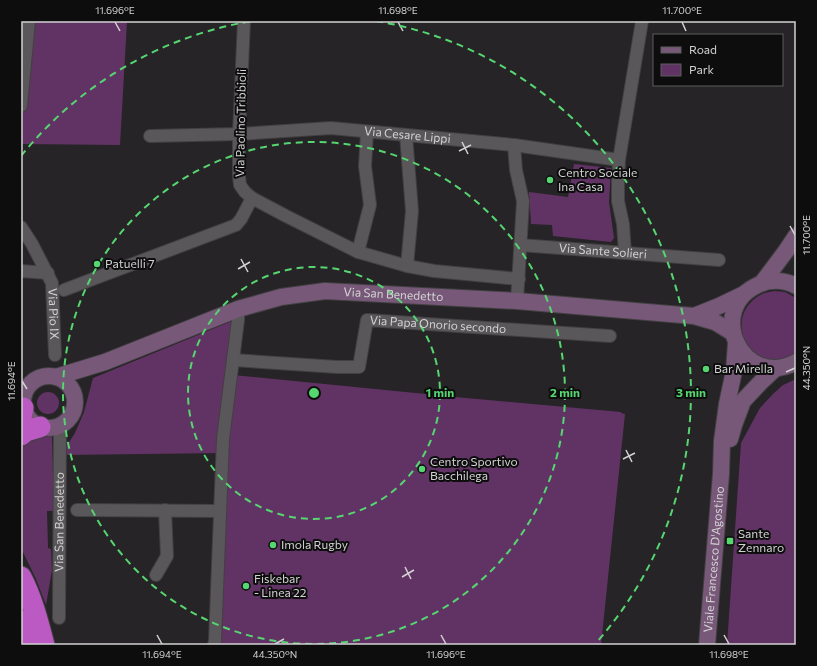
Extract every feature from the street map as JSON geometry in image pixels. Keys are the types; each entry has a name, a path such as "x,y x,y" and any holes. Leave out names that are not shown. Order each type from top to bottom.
{"highway":[{"path":"21,435 26,431 50,426"},
{"path":"21,577 27,588 44,645"},
{"path":"21,622 30,645"}],"street":[{"path":"21,106 29,21"},
{"name":"Via Paolino Tribbioli","path":"244,21 239,134 240,185 252,198 358,252"},
{"path":"625,253 618,201 619,160 642,21"},
{"name":"Via Cesare Lippi","path":"150,136 239,134 332,128 514,145 619,160"},
{"path":"367,132 365,166 370,205 358,252 407,266 434,271 519,279"},
{"path":"406,134 412,210 407,266"},
{"path":"514,145 516,170 523,201 517,301"},
{"path":"64,290 236,225 241,219 252,198"},
{"name":"Via Pio IX","path":"21,227 32,244 52,283 55,355"},
{"name":"Viale Francesco D'Agostino","path":"762,283 796,236"},
{"name":"Via Sante Solieri","path":"520,245 719,260"},
{"name":"Via Pio IX","path":"21,271 48,273"},
{"name":"Viale Francesco D'Agostino","path":"707,645 721,474 722,441 727,404 734,372 735,338 732,322 734,312 744,294 762,283 772,281 783,282 796,286"},
{"name":"Via San Benedetto","path":"21,380 50,376 56,377 105,362 238,308 281,297 325,291 517,301 694,316 715,322 735,338"},
{"name":"Via San Benedetto","path":"694,316 744,294"},
{"path":"214,645 223,438 238,320 238,308"},
{"name":"Via Papa Onorio secondo","path":"233,360 359,367 367,320 610,336"},
{"name":"Viale Francesco D'Agostino","path":"735,338 741,351 757,364 776,368 790,366 796,362"},
{"name":"Via San Benedetto","path":"59,618 50,426 66,421 71,415 74,407 74,399 78,386 86,376 105,362"},
{"name":"Viale Francesco D'Agostino","path":"721,474 734,425 743,401 776,368"},
{"path":"56,377 68,386 74,399"},
{"path":"37,379 31,383 26,390 22,404 26,414 34,424 50,426"},
{"path":"727,404 743,401"},
{"path":"77,510 220,511"},
{"path":"156,575 166,556 165,510"}],"green space":[{"path":"32,21 127,21 120,145 21,144 21,103"},
{"path":"574,164 611,168 609,202 614,238 611,242 553,236 552,225 531,224 529,192 568,197"},
{"path":"775,291 785,292 796,298 796,354 785,359 770,360 758,355 749,347 744,337 742,325 744,313 750,303 762,294"},
{"name":"Centro Sportivo Bacchilega","path":"237,319 233,375 621,412 625,414 601,645 215,645 225,453 61,455 75,433 84,412 93,378"},
{"path":"796,379 796,645 727,645 741,443 760,408 783,385"},
{"path":"48,392 56,395 59,403 56,411 48,414 40,411 37,403 40,395"},
{"path":"45,432 52,434 54,511 47,511 48,548 51,549 52,570 46,605 36,579 21,548 21,439"}],"place":[{"name":"Centro Sociale Ina Casa","path":"550,180"},
{"name":"Patuelli 7","path":"97,264"},
{"name":"Bar Mirella","path":"706,369"},
{"name":"Centro Sportivo Bacchilega","path":"422,469"},
{"name":"Sante Zennaro","path":"730,541"},
{"name":"Imola Rugby","path":"273,545"},
{"name":"Fiskebar - Linea 22","path":"246,586"}]}
